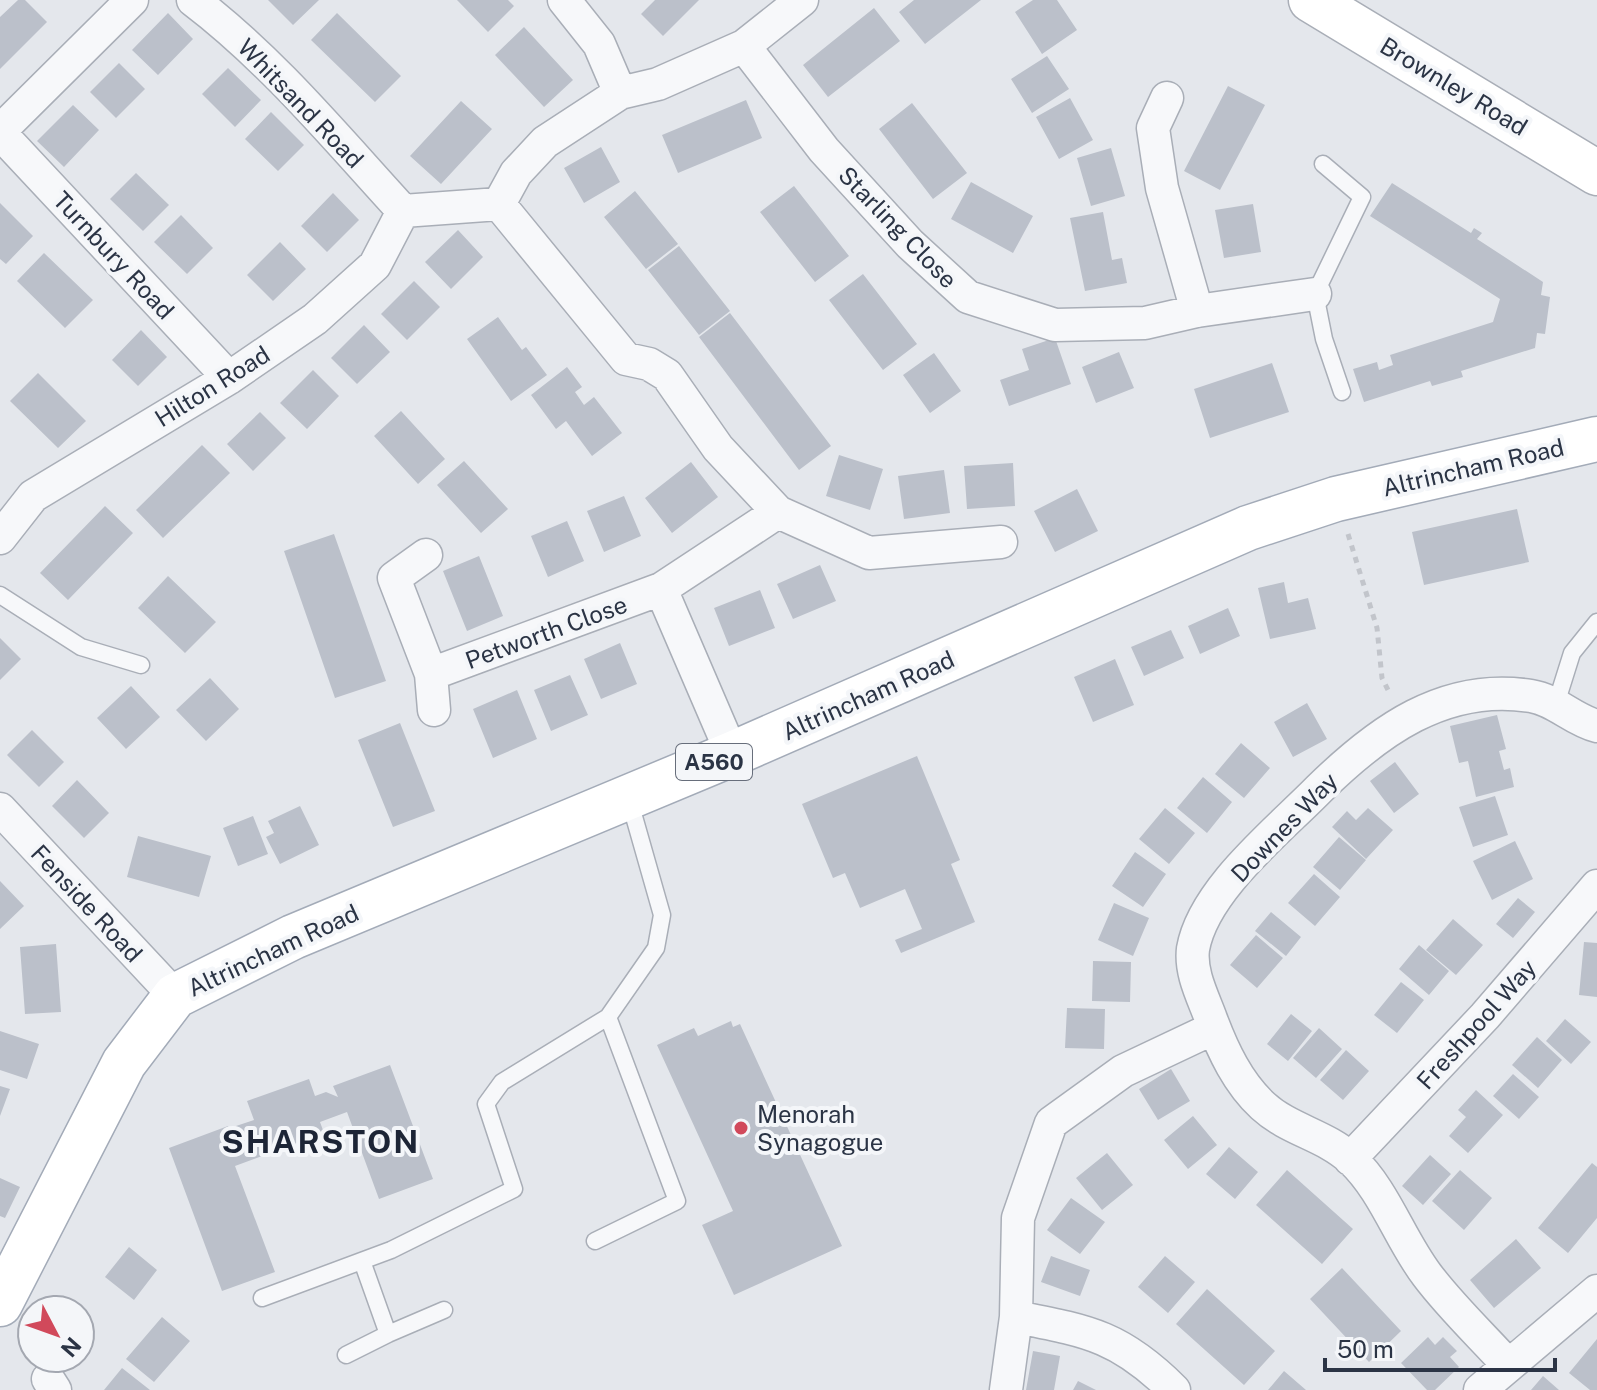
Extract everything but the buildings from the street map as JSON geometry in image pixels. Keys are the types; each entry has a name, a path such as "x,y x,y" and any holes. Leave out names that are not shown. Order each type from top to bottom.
{"main road":[{"name":"Brownley Road","path":"1311,0 1597,173"},
{"name":"Altrincham Road","path":"0,1304 124,1063 175,996 293,937 732,754 1248,528 1336,499 1597,439"}],"street":[{"name":"Turnbury Road","path":"132,0 0,132 229,378"},
{"name":"Whitsand Road","path":"193,0 224,23 287,85 403,211"},
{"path":"564,0 599,44 620,93"},
{"path":"499,204 516,173 545,142 620,93 658,84 744,46 802,0"},
{"name":"Starling Close","path":"744,46 824,150 910,244 968,297 1055,325 1145,323 1197,311 1315,294"},
{"path":"1167,98 1153,128 1162,188 1197,311"},
{"path":"403,211 499,204"},
{"path":"499,204 626,359 649,364 667,375 718,448 778,512 869,553 1001,542"},
{"name":"Hilton Road","path":"0,538 33,496 229,378 315,319 375,265 403,211"},
{"name":"Petworth Close","path":"431,674 661,589 778,512"},
{"path":"426,555 387,570 431,674 434,710"},
{"path":"661,589 732,754"},
{"name":"Downes Way","path":"1508,1365 1428,1277 1402,1238 1374,1185 1350,1159 1327,1141 1285,1122 1264,1107 1232,1066 1194,973 1193,950 1199,929 1242,866 1354,755 1402,721 1461,698 1520,696 1556,704 1594,730"},
{"name":"Fenside Road","path":"0,809 175,996"},
{"name":"Freshpool Way","path":"1350,1159 1485,1016 1597,886"},
{"path":"1006,1390 1016,1317 1018,1218 1051,1123 1123,1071 1214,1028"},
{"path":"1480,1390 1597,1291"},
{"path":"1016,1317 1094,1332 1148,1363 1174,1390"}],"lane":[{"path":"1323,164 1362,197 1315,294 1324,339 1342,392"},
{"path":"0,595 81,647 141,665"},
{"path":"1556,704 1572,653 1597,622"},
{"path":"262,1298 362,1261 514,1189 486,1104 502,1082 608,1017 656,948 662,915 629,798"},
{"path":"595,1241 677,1201 608,1017"},
{"path":"362,1261 388,1334"},
{"path":"346,1355 444,1310"}],"path":[{"path":"1348,533 1377,628 1382,678 1402,721"}],"place":[{"name":"Menorah Synagogue","path":"741,1128"}],"district":[{"name":"SHARSTON","path":"321,1141"}]}
